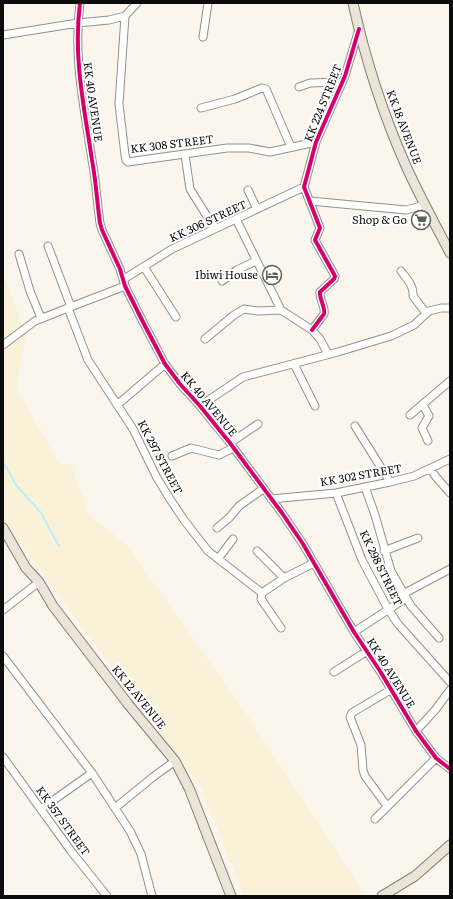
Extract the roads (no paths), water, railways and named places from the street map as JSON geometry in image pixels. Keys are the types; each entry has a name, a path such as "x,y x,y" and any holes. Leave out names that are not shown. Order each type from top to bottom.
{"main road":[{"name":"KK 18 AVENUE","path":"353,3 359,29 381,103 406,165 450,253"},
{"name":"KK 12 AVENUE","path":"3,528 26,568 39,582 53,606 128,704 175,761 190,788 231,896"},
{"path":"382,896 415,876 450,845"}],"street":[{"name":"KK 40 AVENUE","path":"80,3 78,23 78,62 82,100 93,162 100,223 120,268 124,283 165,364 232,446 303,544 354,632 392,689 416,731 436,758 450,768"},
{"path":"3,35 78,23 109,20 125,16 137,3"},
{"path":"203,37 208,3"},
{"name":"KK 308 STREET","path":"125,16 119,104 126,160 130,163 239,147 270,152 316,142"},
{"name":"KK 224 STREET","path":"304,187 316,142 322,125 342,82 359,29"},
{"path":"299,87 310,83 342,82"},
{"path":"200,108 239,98 262,88 266,89 291,147"},
{"path":"185,154 190,189 215,228"},
{"path":"304,187 320,228 315,240 335,276 334,279 320,292 319,295 325,311 312,330"},
{"name":"KK 306 STREET","path":"3,345 41,318 124,283 144,267 172,250 215,228 304,187"},
{"path":"248,190 257,209"},
{"path":"310,201 406,210 425,205"},
{"path":"236,219 281,310 312,330 320,338 328,354"},
{"name":"KK 297 STREET","path":"48,246 88,360 133,429 156,476 168,496 199,540 218,559 262,593"},
{"path":"20,254 30,291 41,318"},
{"path":"222,281 237,270 256,261"},
{"path":"144,267 176,317"},
{"path":"401,271 411,284 413,296 426,313"},
{"path":"200,406 243,377 294,364 402,332 418,322 426,313 434,309 450,308"},
{"path":"204,339 244,309 258,311 281,310"},
{"path":"117,405 165,364"},
{"path":"294,364 315,406"},
{"path":"410,414 423,405 450,380"},
{"path":"423,405 430,416 422,428 428,441"},
{"path":"172,456 191,448 219,455 258,424"},
{"path":"355,426 390,482"},
{"name":"KK 302 STREET","path":"271,499 336,493 390,482 414,476 450,459"},
{"path":"430,468 450,493"},
{"path":"365,487 375,515 384,551 391,571 404,596 439,638"},
{"path":"217,528 229,518 239,506 263,489"},
{"name":"KK 298 STREET","path":"336,493 362,560 388,609 398,624 450,682"},
{"path":"384,551 418,538"},
{"path":"218,559 233,539"},
{"path":"258,551 284,578"},
{"path":"281,628 262,598 262,593 284,578 314,563"},
{"path":"354,632 388,609 404,596 450,569"},
{"path":"3,610 39,582"},
{"path":"334,672 367,651"},
{"path":"3,656 92,773 115,808 141,854 152,896"},
{"path":"387,806 365,776 360,744 350,717 352,713 392,689"},
{"path":"416,731 436,709 450,690"},
{"name":"KK 357 STREET","path":"3,757 71,851 107,896"},
{"path":"374,819 436,758"},
{"path":"115,808 175,761"},
{"path":"41,809 92,773"}],"waterway":[{"path":"3,462 16,485 41,513 59,546"}],"place":[{"name":"Shop & Go","path":"421,220"},
{"name":"Ibiwi House","path":"272,275"}]}
